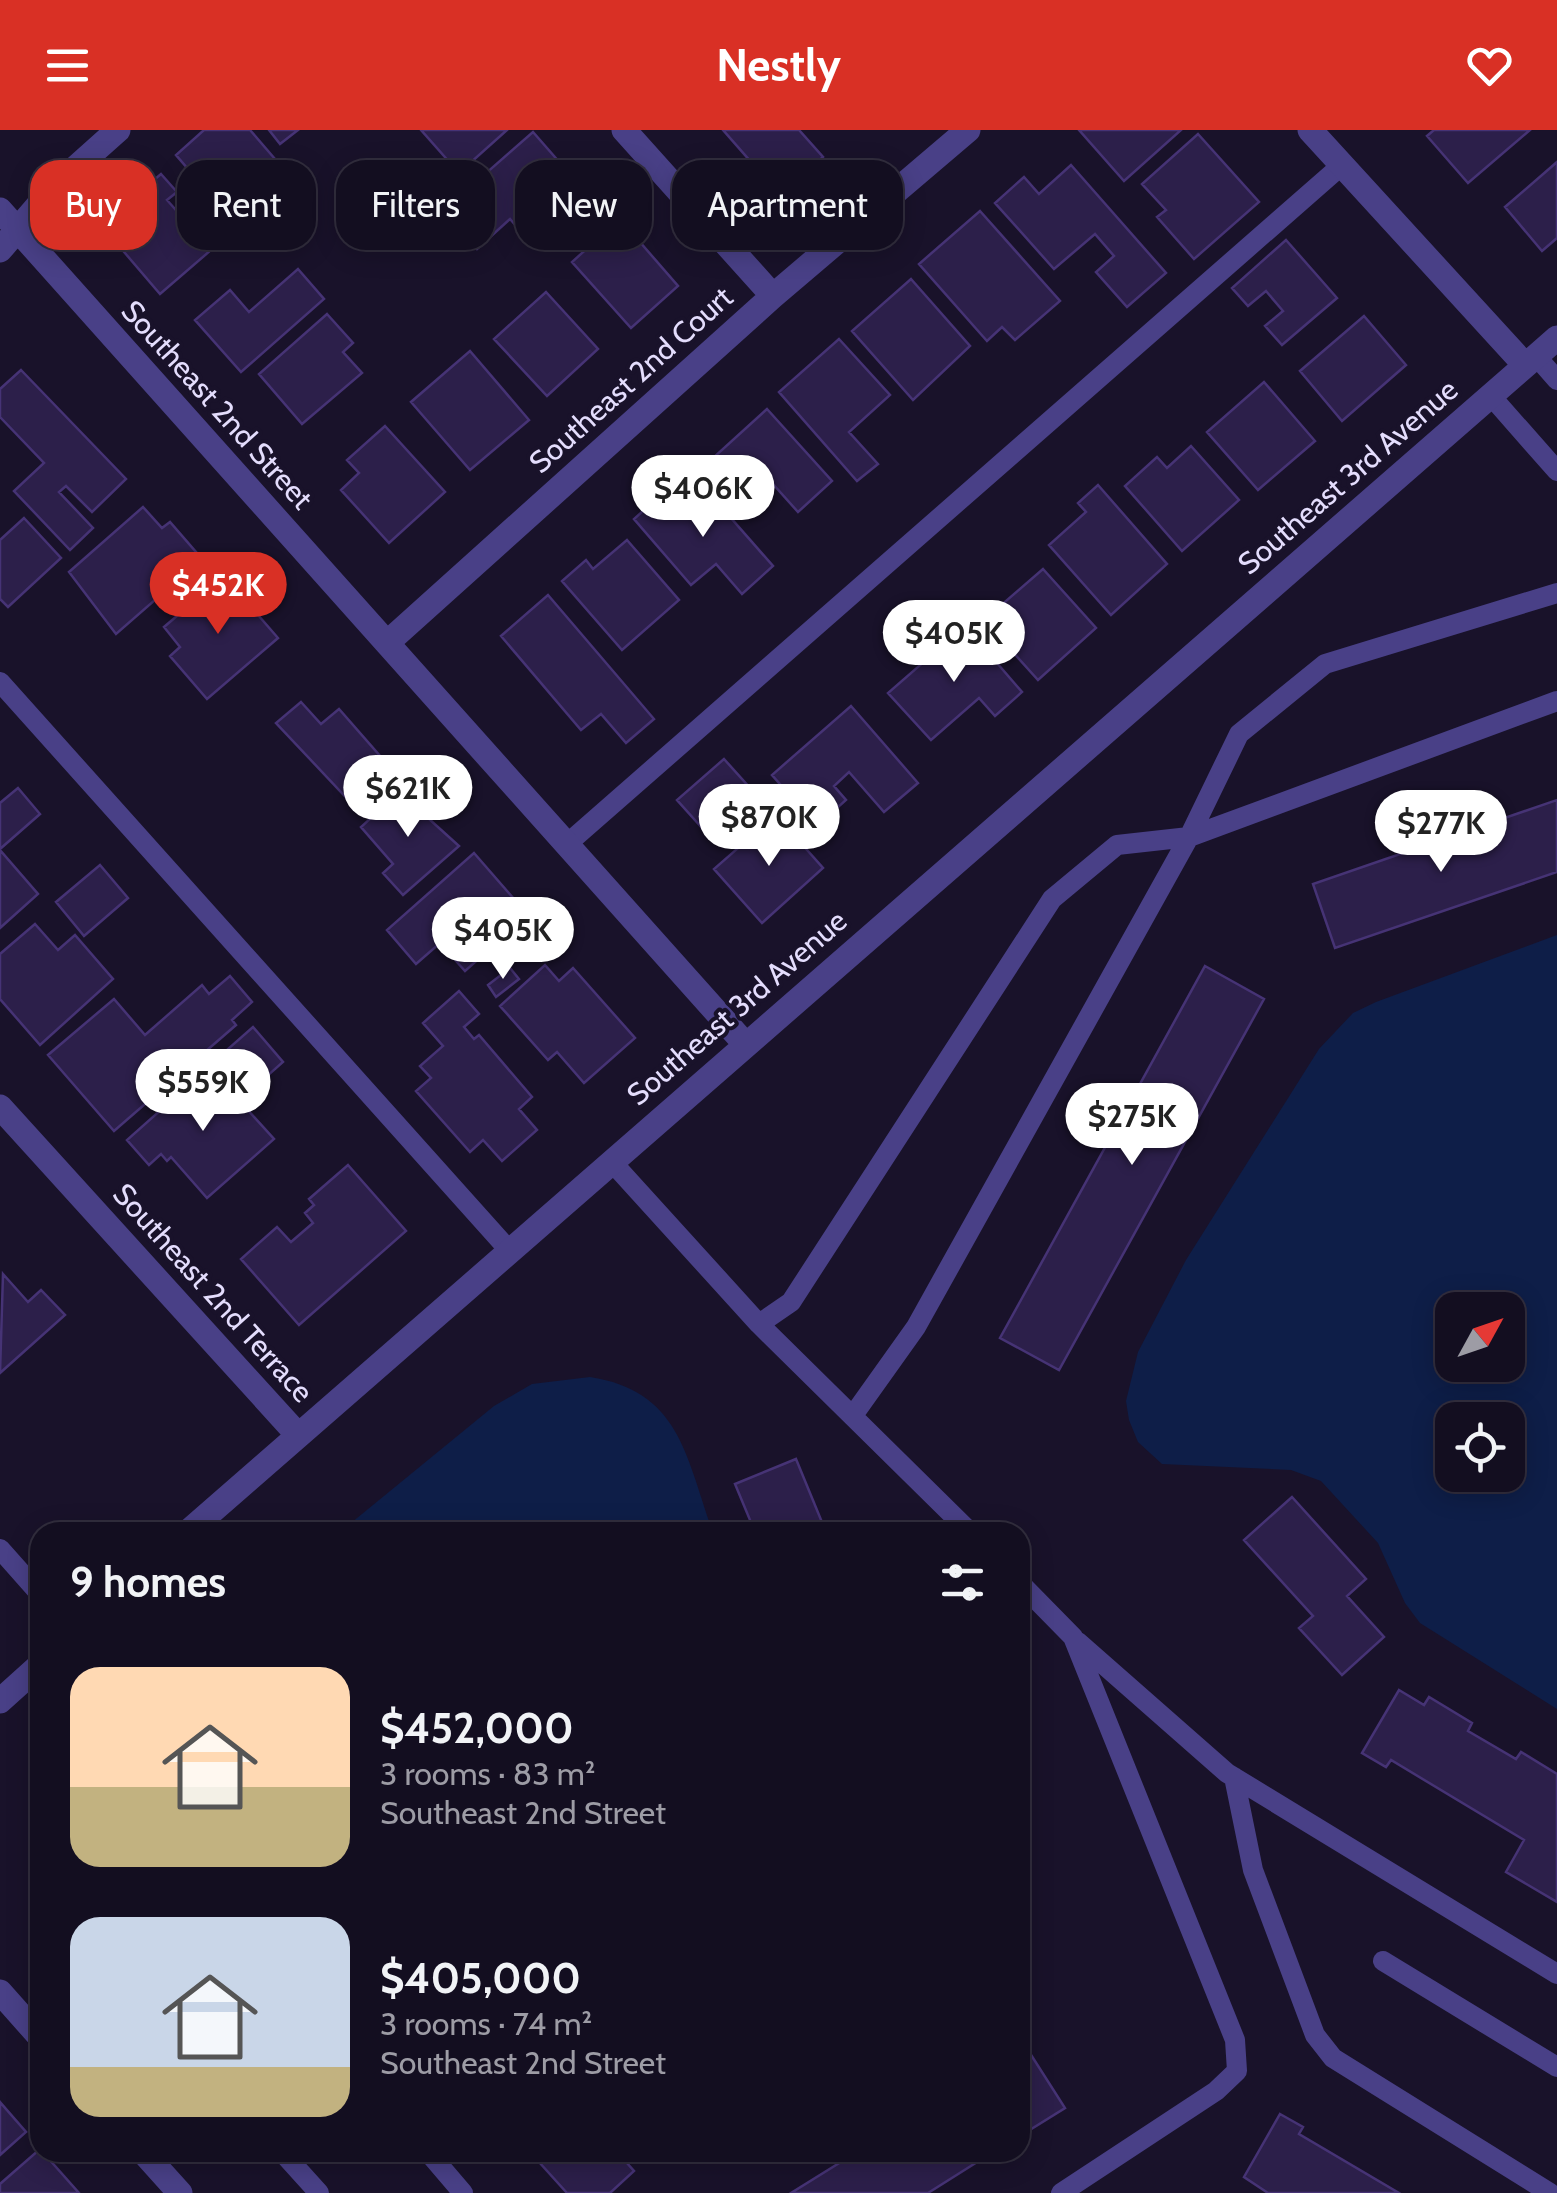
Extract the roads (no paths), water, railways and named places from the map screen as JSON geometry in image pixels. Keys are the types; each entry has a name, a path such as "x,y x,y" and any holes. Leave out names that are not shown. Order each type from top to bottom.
{"street":[{"path":"0,250 53,188 118,130"},
{"path":"624,130 773,296"},
{"name":"Southeast 2nd Court","path":"386,643 773,296 968,130"},
{"path":"1310,130 1531,361"},
{"name":"Southeast 2nd Street","path":"0,210 746,1045"},
{"name":"Southeast 3rd Avenue","path":"199,1522 1557,338"},
{"name":"Southeast 2nd Terrace","path":"0,1107 298,1434"},
{"path":"0,1700 30,1674"},
{"path":"0,1992 30,2026"},
{"path":"152,2162 180,2193"}],"lane":[{"path":"567,844 1342,166"},
{"path":"1531,361 1557,380"},
{"path":"1491,396 1557,471"},
{"path":"854,1414 916,1328 1189,837 1239,734 1325,664 1557,592"},
{"path":"0,682 509,1250"},
{"path":"759,1324 790,1302 1052,899 1117,845 1189,837 1557,701"},
{"path":"611,1161 759,1324 960,1522"},
{"path":"0,1549 30,1583"},
{"path":"1030,1593 1073,1637 1234,1777 1557,1974"},
{"path":"1061,2193 1152,2135 1237,2071 1236,2040 1073,1637"},
{"path":"1234,1777 1254,1870 1315,2035 1332,2058 1550,2193"},
{"path":"1383,1961 1557,2067"},
{"path":"291,2162 319,2193"},
{"path":"437,2162 464,2193"}],"water":[{"path":"1557,935 1557,1709 1420,1623 1405,1603 1378,1543 1321,1481 1291,1470 1162,1464 1138,1442 1129,1420 1126,1401 1138,1352 1186,1260 1319,1049 1353,1013"},
{"path":"590,1377 644,1397 675,1432 710,1522 352,1522 494,1406 532,1384"}]}
